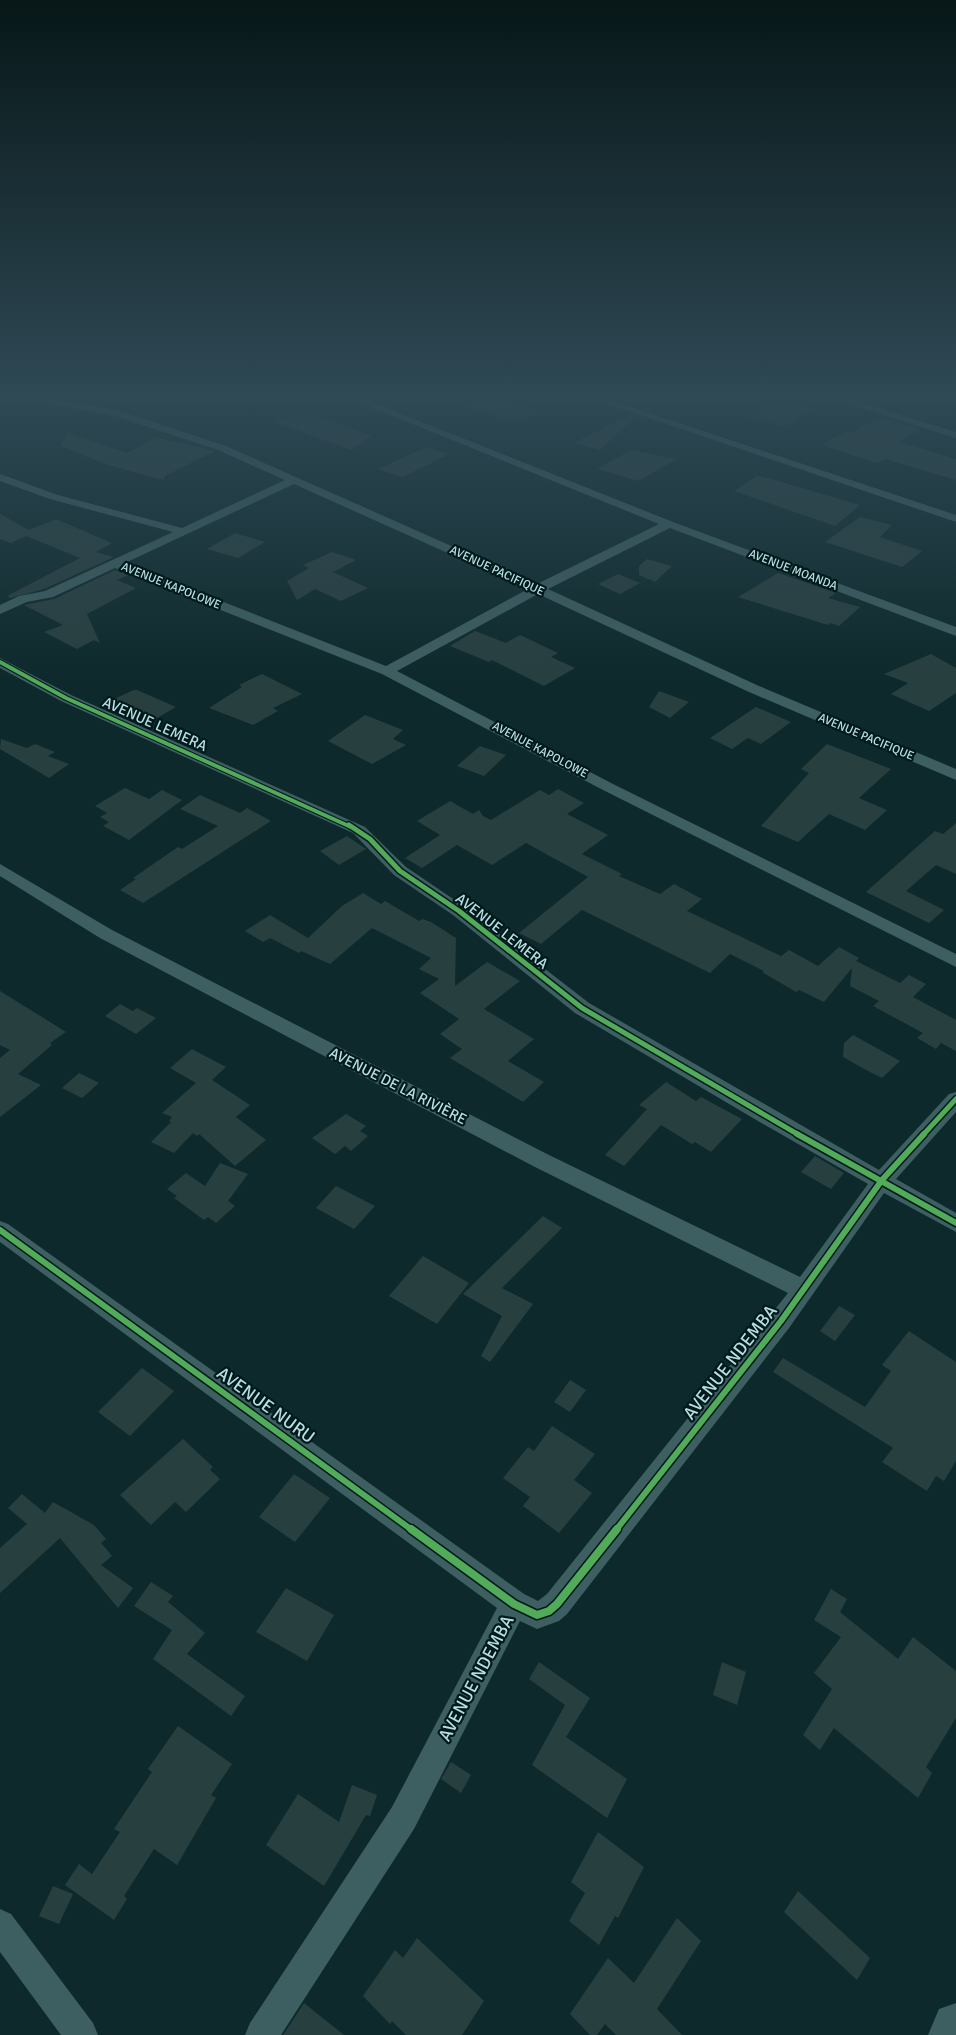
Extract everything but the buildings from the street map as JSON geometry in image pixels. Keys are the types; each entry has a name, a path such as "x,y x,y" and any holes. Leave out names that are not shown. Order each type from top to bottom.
{"street":[{"path":"40,492 182,531"},
{"path":"0,610 23,599 49,594 268,492"},
{"name":"AVENUE PACIFIQUE","path":"317,492 537,589 754,689 956,775"},
{"name":"AVENUE MOANDA","path":"589,492 956,632"},
{"path":"875,492 956,519"},
{"path":"387,671 537,589 669,524"},
{"name":"AVENUE KAPOLOWE","path":"114,563 387,671 488,722 608,787 956,961"},
{"name":"AVENUE LEMERA","path":"0,662 66,698 358,830 370,839 400,870 466,917 582,1008 765,1116 956,1223"},
{"name":"AVENUE DE LA RIVIÈRE","path":"0,869 106,934 540,1160 803,1288"},
{"name":"AVENUE NDEMBA","path":"262,2035 403,1818 514,1604 538,1616 549,1611 557,1604 781,1321 882,1180 956,1099"},
{"name":"AVENUE NURU","path":"0,1230 514,1604"},
{"path":"0,1925 81,2035"},
{"path":"951,2035 956,2026"}],"cycle path":[{"path":"0,662 66,698 359,830 400,871 459,911 582,1008 765,1116 956,1223"},
{"path":"0,1230 514,1604 537,1615 549,1611 557,1604 781,1321 882,1180 956,1099"}]}
